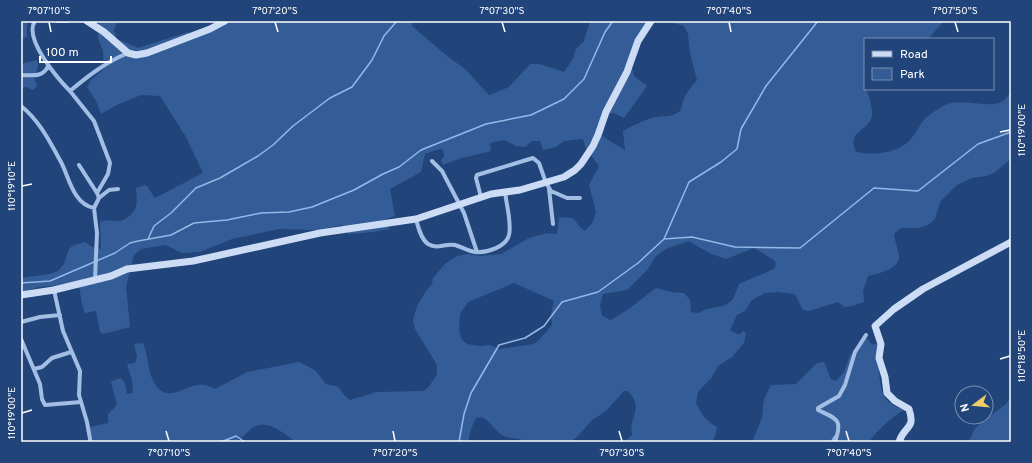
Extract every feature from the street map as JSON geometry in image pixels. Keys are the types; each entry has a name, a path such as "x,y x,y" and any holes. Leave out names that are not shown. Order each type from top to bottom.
{"street":[{"path":"35,21 33,25 34,39 48,66 94,121 101,137 110,163 108,174 97,193"},
{"path":"58,21 68,21"},
{"path":"87,21 104,32 128,52 136,56 148,53 214,24 226,21"},
{"path":"21,295 54,290 111,276 127,269 192,262 320,233 416,219 505,191 547,185 570,174 587,156 598,135 606,112 627,72 638,41 651,21"},
{"path":"70,91 114,58 128,52"},
{"path":"21,75 31,76 42,74 46,71 48,66"},
{"path":"21,106 30,114 42,129 66,171 67,180 76,195 88,207 94,208"},
{"path":"482,198 476,178 477,175 533,158 539,163 547,185 553,224"},
{"path":"432,161 442,171 456,201 460,205 467,220 477,252"},
{"path":"79,165 99,198"},
{"path":"547,185 553,192 563,197 580,198"},
{"path":"95,279 96,229 94,208 99,198 110,190 118,189"},
{"path":"416,219 425,242 437,248 453,245 477,252 496,248 507,239 509,234 510,224 505,191"},
{"path":"900,442 905,431 912,422 911,416 909,409 895,401 887,393 885,377 879,358 881,344 874,326 923,288 1011,242"},
{"path":"54,290 63,331 80,371 81,402 90,439"},
{"path":"21,322 40,317 60,315"},
{"path":"835,442 839,428 838,423 830,416 818,410 818,408 839,396 845,385 855,352 866,335"},
{"path":"21,339 40,384 42,399 45,406 81,402"},
{"path":"34,369 42,366 52,358 71,352"}],"green space":[{"path":"21,21 29,21 27,22 27,37 21,40"},
{"path":"99,21 118,21 114,30 117,39 138,48 188,32 193,39 212,32 231,21 413,21 412,26 447,56 465,69 489,95 509,87 530,64 539,64 564,72 573,59 576,49 584,41 591,21 655,21 644,33 632,68 634,76 647,86 624,118 614,113 608,114 602,136 625,150 623,131 648,119 670,116 677,113 681,110 685,97 697,80 690,53 688,34 684,26 670,21 944,21 929,38 864,38 864,90 868,90 872,116 870,121 859,132 854,140 856,152 876,153 897,149 911,139 925,119 943,106 960,102 984,104 998,103 1004,100 1011,92 1011,159 994,173 972,178 957,185 940,202 935,219 928,225 919,228 901,228 894,234 899,256 898,261 888,270 868,276 863,291 864,302 844,307 838,302 809,311 803,310 795,294 777,292 765,293 752,300 745,311 737,315 730,330 739,335 743,331 746,333 744,343 732,357 718,366 712,377 698,392 696,403 698,407 706,419 717,427 715,437 711,442 624,442 632,435 631,429 636,408 633,397 628,391 624,391 606,411 592,420 577,437 570,442 526,442 508,438 499,433 487,420 481,417 476,418 470,433 469,442 296,442 276,428 259,425 253,427 244,436 234,442 89,442 86,428 108,423 108,414 117,405 111,382 121,378 125,383 127,394 133,393 132,380 127,364 135,363 137,357 134,344 143,343 152,379 160,390 170,393 200,385 215,389 247,372 299,362 315,370 326,384 338,387 350,400 377,392 424,391 437,374 437,365 415,329 413,320 417,306 432,284 433,278 445,264 457,256 468,254 480,256 501,254 529,238 547,233 557,234 559,217 573,218 585,231 593,222 596,212 589,185 599,166 586,149 583,139 564,141 556,147 543,150 540,141 532,141 525,147 516,146 504,140 490,143 491,151 443,165 441,160 444,157 443,149 436,150 425,154 421,172 390,189 395,216 386,219 389,229 349,234 342,225 317,230 279,229 232,239 200,252 182,253 166,245 141,249 134,255 126,287 130,327 103,334 100,332 96,311 85,313 79,286 57,291 51,286 39,287 21,293 21,278 50,274 58,271 64,264 68,251 74,245 85,242 92,247 101,249 100,222 106,220 121,221 132,214 136,208 136,188 146,185 155,198 203,173 186,137 160,96 141,95 117,105 101,114 96,101 87,87 91,80 104,69 103,51 98,38","holes":["689,241 709,253 726,259 754,248 774,260 776,265 774,269 739,284 733,299 726,305 707,309 698,313 691,312 690,300 684,293 671,292 656,288 630,308 611,320 602,316 600,306 603,294 627,290 648,269 656,256 666,249","514,283 554,301 551,313 552,325 537,342 533,344 499,349 490,345 481,346 467,344 461,339 459,329 460,314 468,302"]},
{"path":"37,60 38,67 34,78 37,86 33,90 26,87 21,88 21,64"},
{"path":"866,337 872,345 878,343 879,372 883,395 890,403 905,410 896,415 876,433 869,442 752,442 762,418 764,399 771,385 796,384 817,363 824,362 831,379 836,381 844,372 850,355"},
{"path":"1011,398 1011,442 967,442 974,430 979,425 994,425 994,413 1005,405"}],"waterway":[{"path":"148,239 154,226 171,213 196,188 220,178 258,156 273,145 293,126 330,98 352,87 372,60 384,36 397,21"},
{"path":"21,283 50,281 115,253 130,243 171,235 194,223 227,220 261,213 289,212 312,207 354,190 399,167 421,150 486,124 531,115 564,99 584,79 605,32 613,21"},
{"path":"664,239 689,182 721,162 737,149 741,129 766,86 818,21"},
{"path":"459,442 464,414 471,393 499,345 525,338 544,326 562,302 598,292 638,263 664,239 692,237 735,247 800,248 874,188 918,191 978,144 1011,132"},
{"path":"221,442 236,436 245,442"},
{"path":"831,442 835,436"}]}
